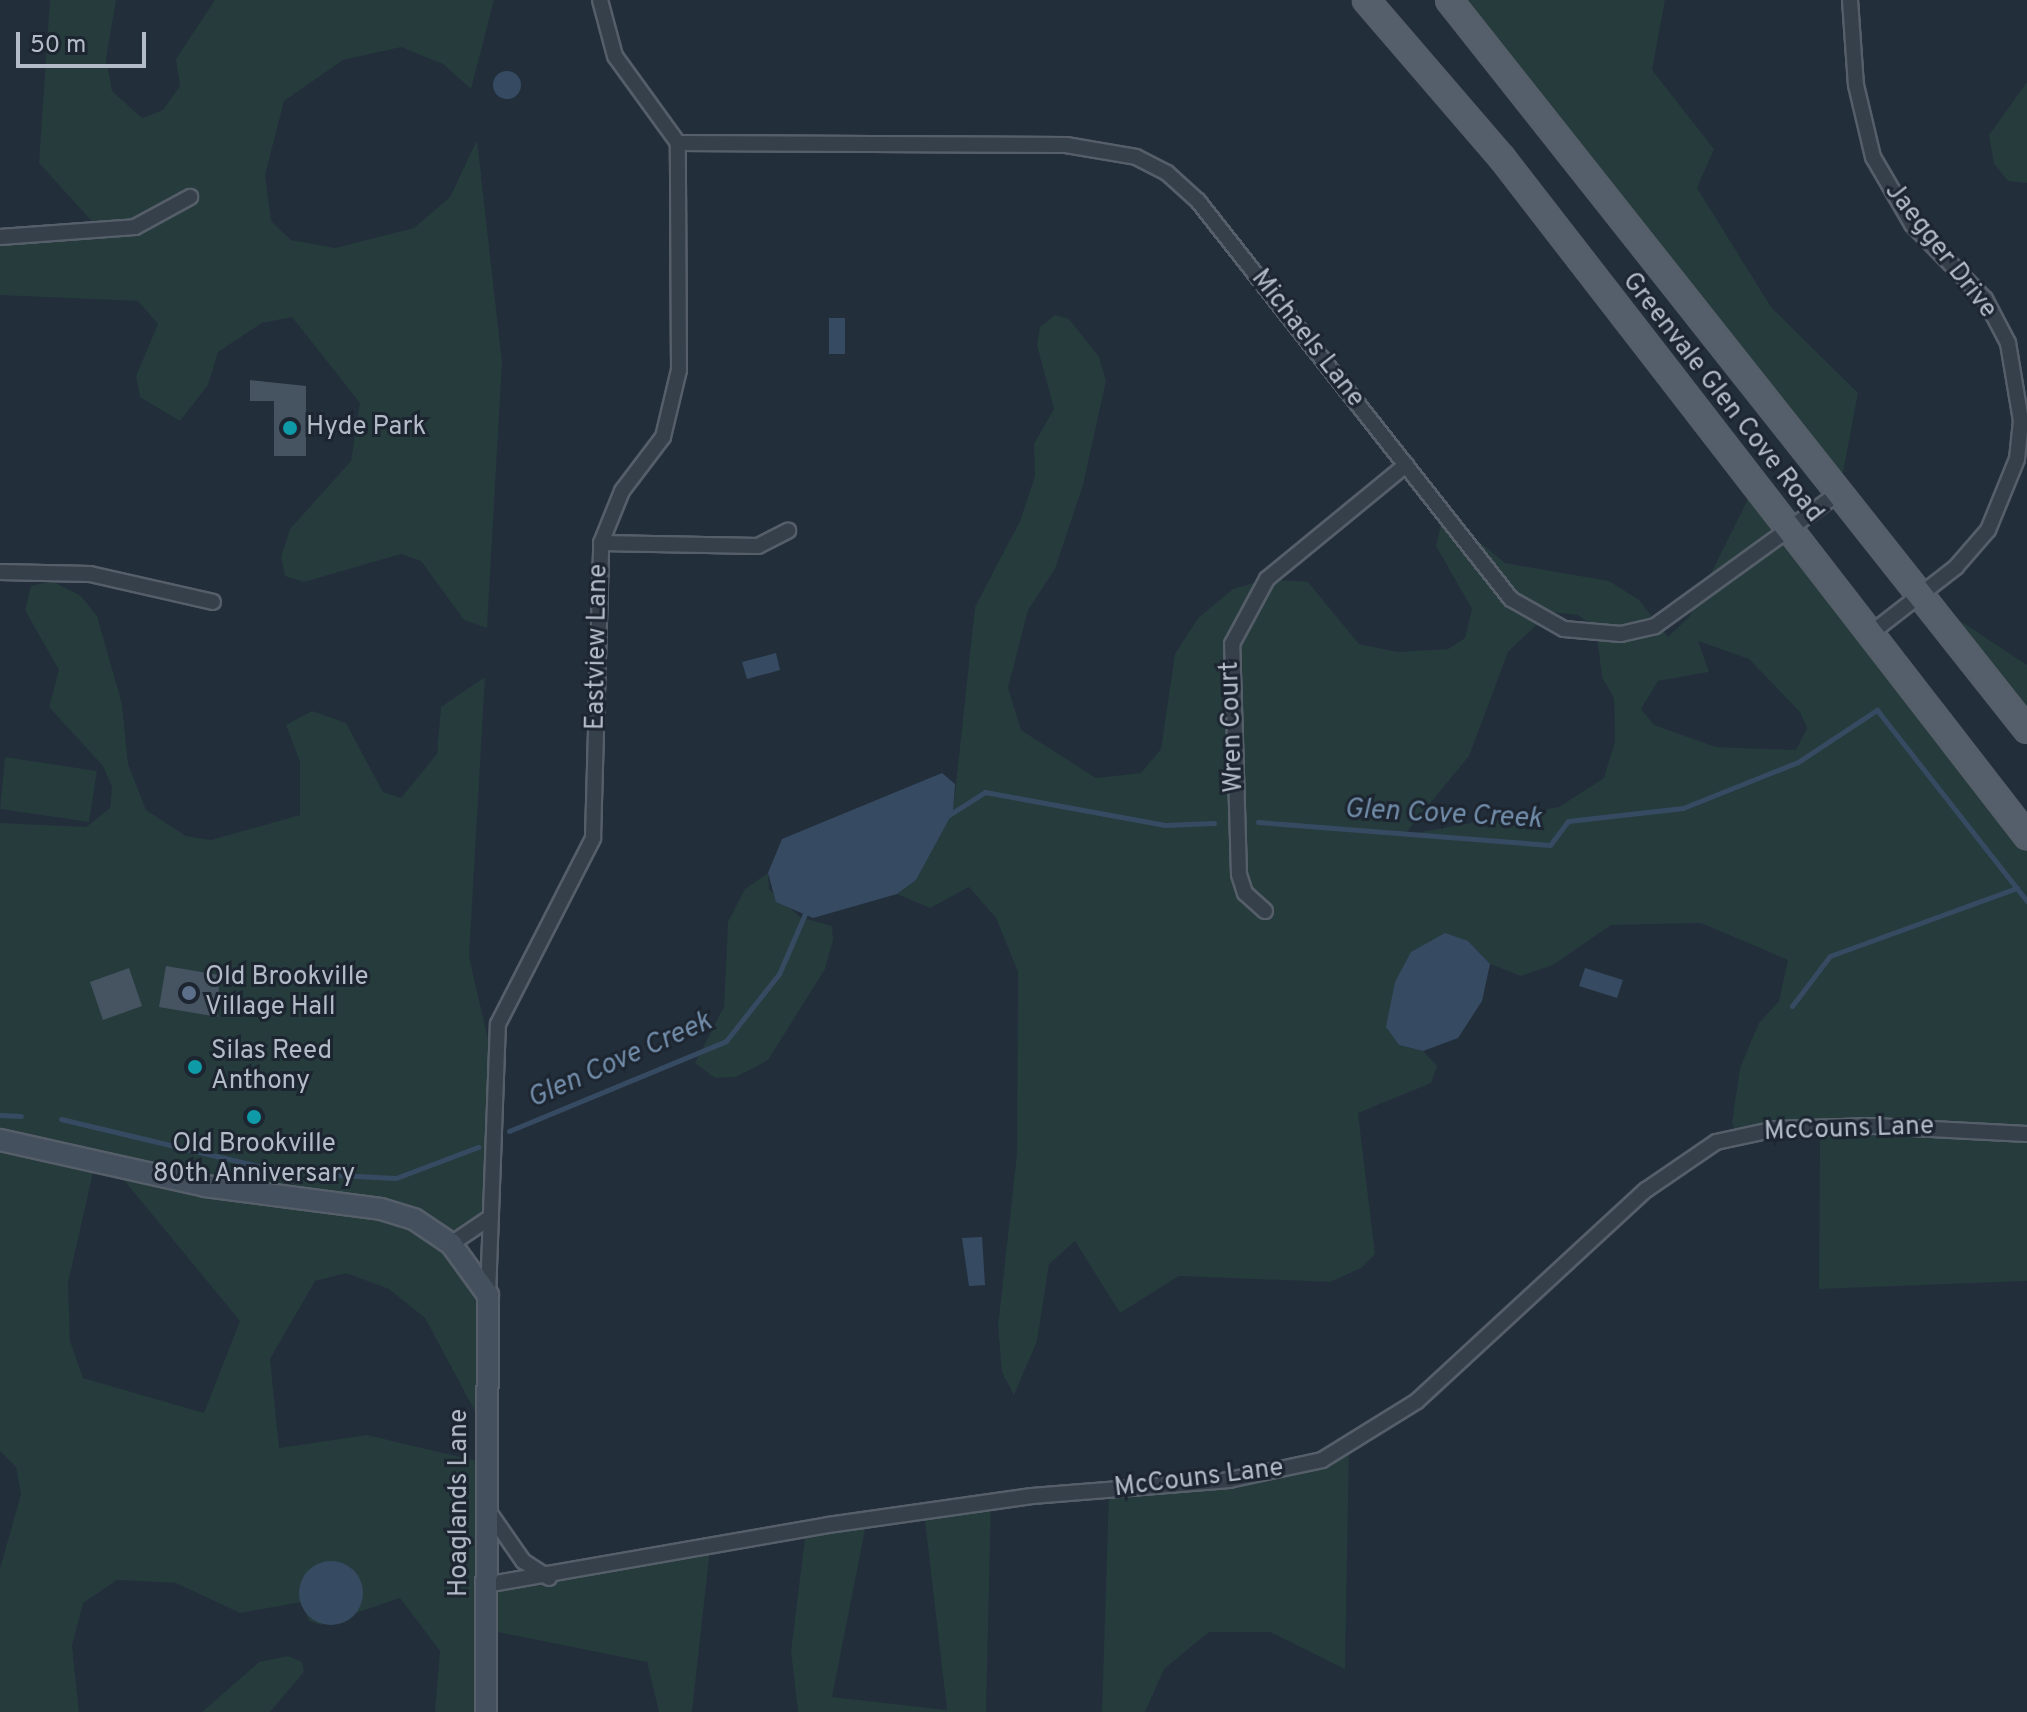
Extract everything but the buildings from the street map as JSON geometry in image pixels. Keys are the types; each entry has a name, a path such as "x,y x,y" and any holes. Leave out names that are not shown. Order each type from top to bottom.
{"main road":[{"name":"Greenvale Glen Cove Road","path":"1366,0 1502,158 2027,836"},
{"name":"Greenvale Glen Cove Road","path":"1449,0 2027,730"}],"street":[{"path":"600,0 615,56 678,143"},
{"name":"Jaegger Drive","path":"1850,0 1856,85 1873,157 1912,224 1985,299 2019,387 2017,459 2004,498 1973,550 1870,634"},
{"name":"Michaels Lane","path":"678,143 1066,145 1136,157 1198,201 1511,599 1541,620 1578,633 1655,626 1839,493"},
{"name":"Eastview Lane","path":"488,1295 498,1024 593,838 601,543 610,512 663,437 675,402 678,143"},
{"path":"0,237 135,227 190,197"},
{"name":"Wren Court","path":"1265,911 1245,893 1239,874 1232,644 1267,579 1406,465"},
{"path":"601,543 758,546 788,531"},
{"path":"0,572 90,574 213,602"},
{"name":"McCouns Lane","path":"485,1585 549,1578 828,1525 1032,1496 1229,1480 1322,1460 1417,1401 1646,1190 1716,1142 1776,1129 1874,1126 2027,1134"},
{"path":"0,1140 205,1186 381,1209 414,1219 451,1244 488,1295"},
{"path":"451,1244 491,1217"},
{"name":"Hoaglands Lane","path":"486,1712 488,1295"},
{"path":"485,1505 523,1561 549,1578"}],"green space":[{"path":"50,0 116,0 106,59 112,91 142,118 163,110 180,86 176,59 215,0 494,0 471,89 443,64 401,47 343,60 284,101 265,175 271,221 291,240 335,248 414,228 450,197 477,140 502,362 487,628 464,620 421,561 401,554 304,582 285,576 281,557 290,529 351,461 360,403 292,317 262,323 218,352 208,385 180,421 140,397 136,376 158,324 138,301 0,295 0,243 98,228 39,163"},
{"path":"1449,0 1665,0 1652,70 1714,149 1697,188 1771,307 1858,393 1839,493"},
{"path":"2027,82 2027,183 2008,181 1994,164 1989,135"},
{"path":"1055,315 1069,319 1099,357 1106,381 1083,485 1055,569 1028,610 1008,688 1021,730 1096,778 1141,773 1161,749 1175,654 1198,618 1233,589 1267,579 1308,582 1359,644 1398,652 1448,649 1465,638 1472,609 1436,546 1444,513 1505,563 1609,581 1639,600 1668,637 1689,617 1754,487 2027,836 2027,1281 1819,1289 1820,1128 1737,1135 1732,1123 1740,1068 1759,1023 1779,1001 1788,960 1701,923 1611,925 1553,965 1521,976 1490,964 1468,941 1399,1045 1423,1051 1437,1066 1431,1083 1358,1113 1375,1254 1361,1268 1330,1282 1179,1276 1120,1313 1075,1241 1049,1264 1037,1341 1014,1395 1002,1372 998,1326 1017,1154 1018,972 996,918 969,887 930,908 897,894 916,880 953,812 975,607 1020,521 1035,476 1034,444 1054,409 1037,345 1040,327","holes":["1550,612 1578,615 1596,628 1602,677 1614,698 1615,741 1604,778 1559,807 1404,835 1469,756 1508,652","1698,641 1749,659 1800,712 1807,728 1796,750 1716,747 1654,725 1641,709 1658,681 1709,672"]},
{"path":"51,581 81,596 97,616 122,704 128,764 146,810 186,836 211,840 300,815 300,762 286,725 312,711 346,723 383,792 401,798 437,754 441,707 485,677 469,957 494,1065 491,1217 454,1240 486,1296 485,1430 425,1318 389,1289 346,1273 315,1281 270,1359 279,1448 367,1435 485,1463 481,1585 710,1549 692,1712 659,1712 647,1662 483,1629 484,1712 435,1712 440,1651 400,1598 321,1625 309,1621 302,1602 240,1613 176,1583 117,1580 83,1603 72,1646 79,1712 0,1712 0,1569 21,1494 16,1467 0,1451 0,823 86,827 110,808 112,787 103,766 49,707 59,670 25,610 31,586","holes":["95,1164 114,1168 240,1321 204,1413 83,1378 70,1341 68,1283"]},
{"path":"1921,595 2027,665 2027,730"},
{"path":"5,757 97,771 89,822 0,809"},
{"path":"768,873 769,889 800,917 832,926 833,940 825,969 768,1060 736,1077 715,1078 695,1063 724,1007 728,922 745,889"},
{"path":"1349,1447 1345,1669 1270,1632 1209,1632 1164,1669 1145,1712 1102,1712 1109,1490 1229,1480"},
{"path":"991,1502 986,1712 798,1712 791,1651 806,1530 867,1520 832,1697 947,1710 924,1512"},
{"path":"288,1656 302,1662 304,1672 270,1712 202,1712 259,1662"}],"water":[{"path":"507,71 517,75 521,85 517,95 507,99 497,95 493,85 497,75"},
{"path":"829,318 845,318 845,354 829,354"},
{"path":"776,653 780,670 747,679 742,662"},
{"path":"942,773 955,784 953,812 916,880 897,894 813,918 776,902 768,873 782,839"},
{"path":"1445,933 1468,941 1490,964 1482,1001 1458,1038 1423,1051 1399,1045 1386,1027 1395,982 1411,952"},
{"path":"1585,968 1623,980 1617,998 1579,986"},
{"path":"982,1237 985,1285 969,1286 962,1238"},
{"path":"325,1561 337,1561 354,1570 361,1581 361,1605 354,1616 337,1625 325,1625 313,1620 304,1611 299,1599 299,1587 304,1575 313,1566"}],"waterway":[{"name":"Glen Cove Creek","path":"1258,822 1550,845 1568,821 1683,808 1798,762 1877,710 2027,901"},
{"name":"Glen Cove Creek","path":"949,815 985,792 1165,825 1214,823"},
{"path":"1792,1006 1830,956 2017,888"},
{"name":"Glen Cove Creek","path":"509,1131 726,1041 779,974 805,914"},
{"name":"Glen Cove Creek","path":"0,1115 21,1116"},
{"name":"Glen Cove Creek","path":"61,1119 280,1171"},
{"name":"Glen Cove Creek","path":"317,1174 396,1178 478,1147"}],"place":[{"name":"Hyde Park","path":"290,428"},
{"name":"Old Brookville Village Hall","path":"189,993"},
{"name":"Silas Reed Anthony","path":"195,1067"},
{"name":"Old Brookville 80th Anniversary","path":"254,1117"}]}
